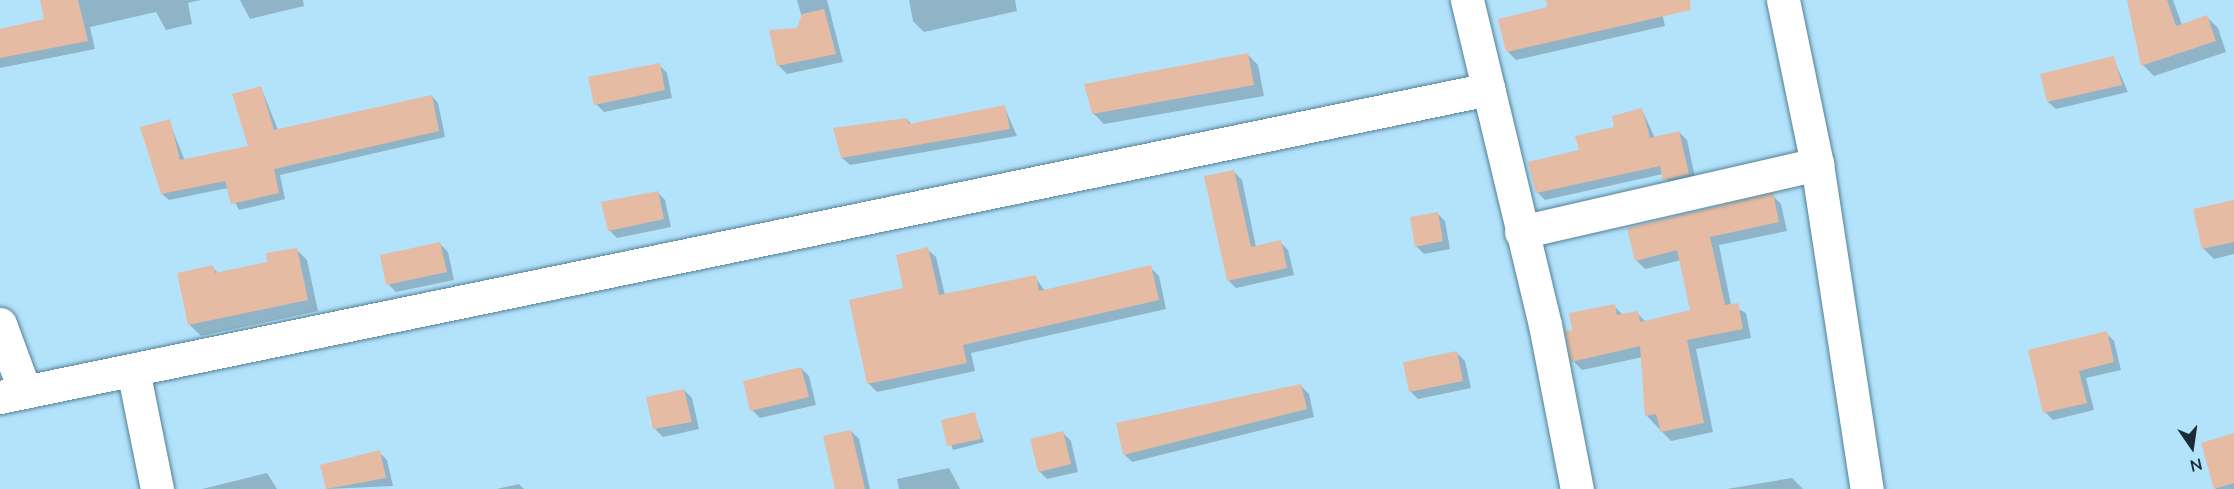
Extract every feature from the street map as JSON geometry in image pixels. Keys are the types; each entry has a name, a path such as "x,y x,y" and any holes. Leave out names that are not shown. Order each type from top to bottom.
{"street":[{"path":"1467,0 1577,489"},
{"path":"1783,0 1817,164 1867,489"},
{"path":"0,324 12,394 1488,89"},
{"path":"1521,232 1817,164"},
{"path":"133,370 157,489"}],"building":[{"path":"40,0 78,0 88,41 0,58 0,29 44,19"},
{"path":"1546,0 1690,0 1691,10 1506,52 1498,19 1547,7"},
{"path":"2127,0 2167,0 2176,26 2207,15 2216,41 2141,66"},
{"path":"824,9 836,54 777,66 769,30 797,28 802,14"},
{"path":"1248,53 1254,85 1092,114 1084,84"},
{"path":"2114,56 2122,85 2047,102 2040,74"},
{"path":"660,63 665,90 594,105 588,77"},
{"path":"261,86 274,130 432,95 439,131 274,169 279,193 231,204 225,181 161,194 140,127 170,119 180,160 248,146 232,94"},
{"path":"1005,105 1010,129 841,158 833,128 907,118 909,124"},
{"path":"1642,108 1650,138 1679,131 1689,174 1663,180 1660,166 1536,193 1528,162 1579,150 1575,136 1614,127 1612,116"},
{"path":"1234,170 1251,247 1281,240 1287,268 1227,281 1204,176"},
{"path":"658,191 664,219 608,231 601,202"},
{"path":"1773,193 1779,222 1710,237 1725,305 1738,303 1743,329 1687,340 1704,423 1661,432 1656,414 1645,416 1640,346 1571,362 1565,331 1572,330 1569,313 1615,304 1617,315 1638,311 1640,322 1690,310 1677,250 1635,261 1627,228"},
{"path":"2234,200 2234,242 2202,249 2193,209"},
{"path":"1438,212 1443,241 1415,247 1410,217"},
{"path":"440,242 447,272 386,285 380,255"},
{"path":"928,247 939,295 1036,275 1039,291 1151,265 1159,300 963,345 967,363 867,384 849,300 903,288 896,255"},
{"path":"297,248 308,300 188,325 177,273 213,265 215,273 267,262 266,253"},
{"path":"2107,331 2114,362 2079,371 2087,403 2043,413 2028,350"},
{"path":"1457,351 1463,381 1409,392 1403,362"},
{"path":"801,367 809,397 750,411 743,381"},
{"path":"1301,384 1307,409 1123,455 1116,423"},
{"path":"684,389 692,422 653,429 646,397"},
{"path":"975,412 981,439 947,446 941,420"},
{"path":"851,430 865,489 835,489 823,436"},
{"path":"1063,431 1071,464 1038,472 1030,439"},
{"path":"2234,433 2234,483 2214,489 2201,443"},
{"path":"380,450 386,478 326,489 320,465"}]}
